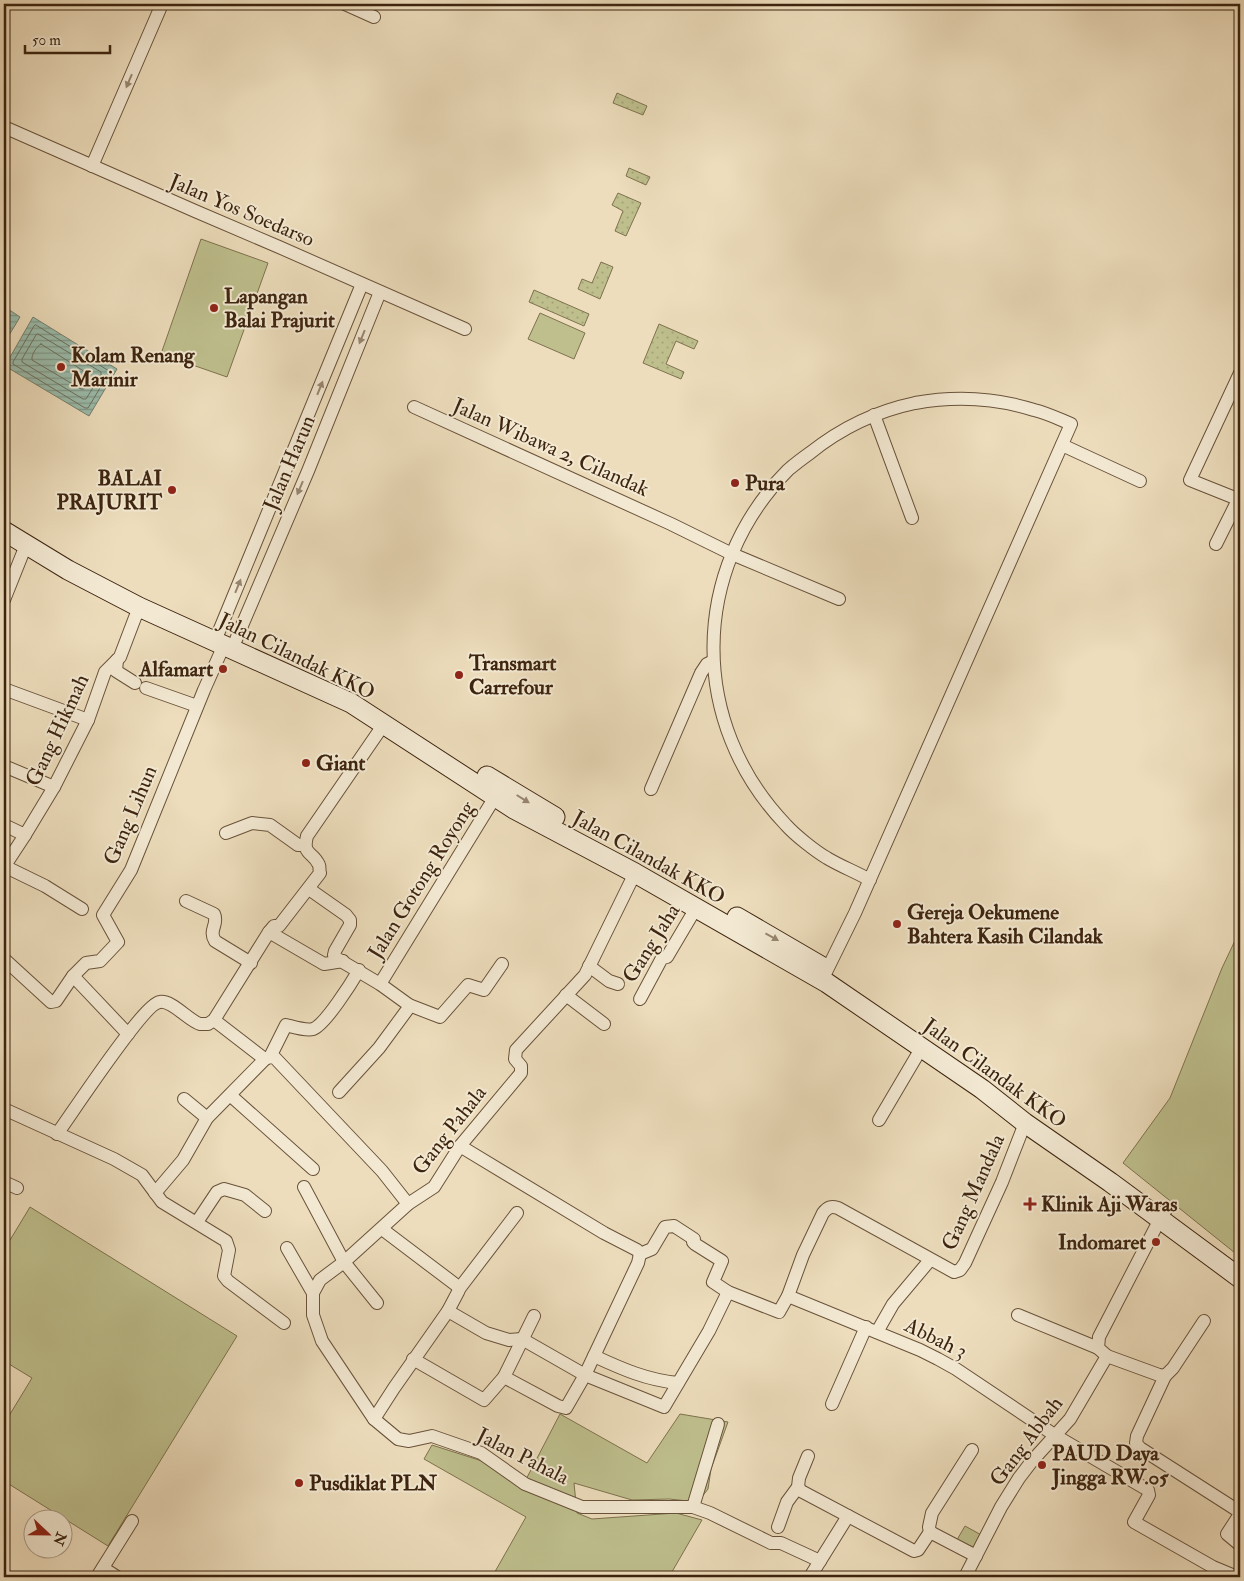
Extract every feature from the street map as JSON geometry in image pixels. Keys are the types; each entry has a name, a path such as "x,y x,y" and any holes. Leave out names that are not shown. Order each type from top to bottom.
{"street":[{"path":"92,166 162,4"},
{"path":"345,4 374,16"},
{"name":"Jalan Yos Soedarso","path":"4,127 279,246 464,329"},
{"name":"Jalan Harun","path":"226,641 362,284"},
{"name":"Jalan Harun","path":"226,641 308,471 380,292"},
{"path":"1216,544 1239,500 1190,480 1240,373"},
{"path":"824,975 870,880 1071,424 1035,410 996,401 956,399 915,403 874,415 829,438 788,470 756,509 732,554 722,584 715,615 713,661 716,690 732,745 756,788 787,826 826,857 870,880"},
{"name":"Jalan Wibawa 2, Cilandak","path":"414,407 671,524 732,554 839,599"},
{"path":"874,415 912,518"},
{"path":"1062,445 1140,481"},
{"name":"Jalan Cilandak KKO","path":"4,518 90,570 351,704 532,819 824,975 988,1081 1070,1148 1163,1213 1240,1263"},
{"name":"Jalan Cilandak KKO","path":"4,530 26,546 68,570 139,607 349,690 543,811 785,944 824,975 843,994 982,1089 1025,1123 1070,1148"},
{"path":"4,600 26,546"},
{"name":"Gang Hikmah","path":"4,866 54,787 88,720 106,672 120,657 139,607"},
{"name":"Gang Lihun","path":"73,976 86,963 100,960 118,942 103,915 131,870 197,706 226,641"},
{"path":"117,660 116,671 140,686 197,706"},
{"path":"651,790 701,673 713,661"},
{"path":"4,689 88,720"},
{"path":"57,1134 128,1034 153,1005 160,1002 168,1003 199,1024 208,1024 214,1020 250,963 254,953 269,932 274,926 279,926 320,873 319,865 307,851 305,845 308,836 384,724"},
{"path":"4,766 54,787"},
{"name":"Jalan Gotong Royong","path":"380,984 495,796"},
{"path":"226,833 252,823 270,824 298,845 305,845"},
{"path":"4,825 25,835"},
{"path":"4,866 45,886 82,909"},
{"name":"Gang Pahala","path":"312,1294 320,1280 344,1262 408,1204 434,1187 460,1146 520,1073 521,1066 515,1059 516,1050 584,975 635,873"},
{"name":"Jalan Gotong Royong","path":"309,889 346,915 350,920 350,925 335,951 334,955 336,958 359,970 409,1005 440,1018 468,985 484,990 502,964"},
{"path":"186,901 214,914 216,920 212,936 215,941 250,963"},
{"name":"Gang Jaha","path":"640,999 662,958 667,958 696,908"},
{"path":"269,932 324,964 344,961"},
{"path":"4,960 51,1002 56,1001 73,976 128,1034"},
{"path":"589,966 610,981 618,984"},
{"path":"155,1193 183,1160 207,1118 268,1058 286,1025 312,1030 318,1027 343,996 359,970"},
{"path":"566,995 604,1024"},
{"path":"339,1092 379,1048 409,1005"},
{"path":"214,1020 268,1058 275,1058 382,1171 408,1204"},
{"path":"879,1120 922,1047"},
{"path":"230,1095 312,1168"},
{"path":"184,1099 207,1118"},
{"path":"4,1109 114,1159 142,1174 162,1202 226,1241 229,1250 224,1276 284,1323"},
{"name":"Gang Mandala","path":"788,1296 803,1255 823,1213 832,1206 954,1272 960,1270 1002,1182 1025,1123"},
{"path":"460,1146 604,1233 637,1250 640,1254"},
{"path":"4,1182 17,1188"},
{"path":"304,1187 344,1262 377,1303"},
{"path":"197,1222 217,1192 224,1188 245,1195 265,1211"},
{"path":"287,1248 312,1294 313,1315 322,1341 374,1418 448,1311 459,1289 517,1213"},
{"name":"Jalan Cilandak KKO","path":"1163,1213 1240,1278"},
{"name":"Gang Abbah","path":"965,1577 1001,1507 1019,1478 1070,1419 1102,1352 1099,1337 1163,1213"},
{"path":"640,1254 652,1249 665,1227 674,1226 694,1241 695,1244 722,1261 713,1282 728,1292 779,1312 788,1296"},
{"path":"382,1229 459,1289"},
{"path":"504,1377 564,1408 568,1406 594,1356 638,1263 640,1254"},
{"path":"832,1404 872,1330 930,1260"},
{"path":"448,1311 486,1333 509,1340 522,1339 585,1375 664,1406 708,1331 728,1292"},
{"name":"Abbah 3","path":"788,1296 920,1350 956,1369 1056,1436 1148,1490 1149,1495 1134,1522 1213,1567 1237,1577"},
{"path":"1018,1315 1159,1376 1165,1376"},
{"path":"414,1359 484,1400 504,1377 534,1316"},
{"path":"1204,1320 1173,1368 1165,1376 1137,1436 1136,1443 1140,1448 1240,1513 1227,1534 1239,1544"},
{"path":"594,1356 626,1371 650,1379 678,1384"},
{"name":"Jalan Pahala","path":"374,1418 398,1439 409,1441 432,1436 481,1453 525,1484 582,1507 693,1507 710,1512 771,1543 781,1543 820,1560"},
{"path":"693,1507 718,1424"},
{"path":"798,1487 801,1491 914,1551 918,1550 930,1532 929,1527 932,1513 972,1450"},
{"path":"778,1527 787,1502 798,1487 799,1478 808,1456"},
{"path":"810,1577 848,1516"},
{"path":"117,1577 100,1572 132,1522"},
{"path":"930,1532 976,1556"}],"green space":[{"path":"617,93 647,106 643,115 613,103"},
{"path":"629,168 650,177 646,185 626,176"},
{"path":"618,193 641,203 626,236 615,231 623,211 612,205"},
{"name":"Lapangan Balai Prajurit","path":"201,239 268,263 227,377 161,354"},
{"path":"601,262 613,267 600,299 578,289 582,279 592,283"},
{"path":"534,290 589,314 584,326 529,302"},
{"path":"540,313 585,333 574,359 528,339"},
{"path":"659,324 698,341 694,349 676,341 666,364 684,372 681,379 643,363"},
{"path":"1240,930 1240,1257 1123,1163 1170,1098 1222,968"},
{"path":"30,1207 237,1336 108,1546 72,1524 72,1508 47,1508 4,1481 4,1424 32,1378 4,1361 4,1250"},
{"path":"560,1414 647,1463 680,1414 728,1422 711,1469 708,1489 698,1502 669,1499 632,1500 574,1483 577,1513 592,1519 676,1513 702,1520 669,1577 492,1577 526,1517 424,1459 432,1445 485,1462 521,1489"},
{"path":"965,1526 985,1537 974,1556 954,1545"}],"water":[{"path":"5,307 20,317 8,337 4,334"},
{"name":"Kolam Renang Marinir","path":"33,317 117,369 89,416 5,366"}],"place":[{"name":"Lapangan Balai Prajurit","path":"214,308"},
{"name":"Kolam Renang Marinir","path":"61,367"},
{"name":"Pura","path":"735,483"},
{"name":"BALAI PRAJURIT","path":"172,490"},
{"name":"Alfamart","path":"223,669"},
{"name":"Transmart Carrefour","path":"459,675"},
{"name":"Giant","path":"306,763"},
{"name":"Gereja Oekumene Bahtera Kasih Cilandak","path":"897,924"},
{"name":"Klinik Aji Waras","path":"1030,1204"},
{"name":"Indomaret","path":"1156,1242"},
{"name":"PAUD Daya Jingga RW.05","path":"1042,1465"},
{"name":"Pusdiklat PLN","path":"299,1483"}]}
